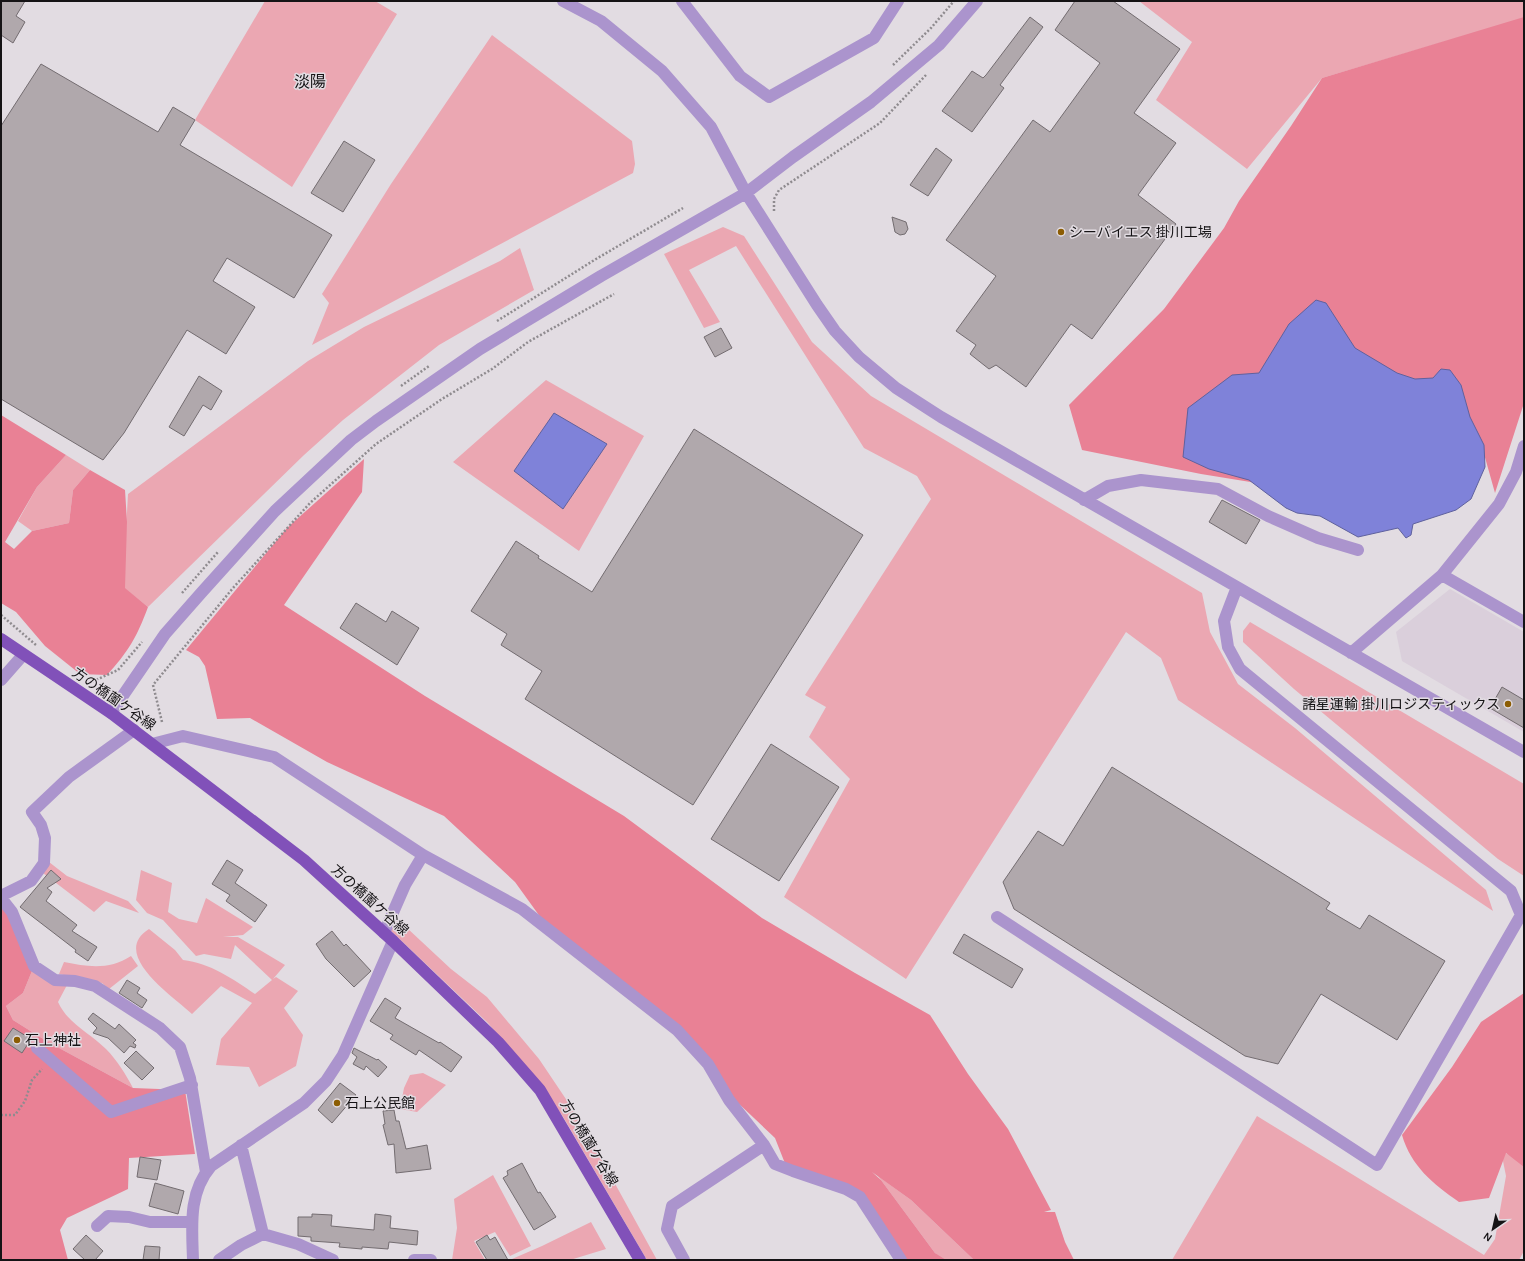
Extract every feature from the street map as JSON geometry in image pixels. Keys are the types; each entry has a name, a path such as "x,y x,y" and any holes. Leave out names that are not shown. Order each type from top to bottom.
{"main road":[{"name":"方の橋薗ケ谷線","path":"1,639 111,713 304,860 389,937 498,1042 540,1090 640,1260"}],"street":[{"path":"563,1 601,21 662,71 711,127 746,193 835,331 859,357 896,388 941,417 1084,500 1524,752"},
{"path":"682,1 740,76 769,98 874,38 898,1"},
{"path":"111,713 166,634 202,592 275,511 351,440 480,349 601,276 746,193 871,102 939,45 977,1"},
{"path":"1350,653 1442,575 1499,504 1516,472 1524,446"},
{"path":"1084,500 1108,486 1141,480 1218,489 1268,516 1318,538 1358,550"},
{"path":"1442,575 1524,622"},
{"path":"997,917 1377,1165 1521,915 1511,891 1240,669 1228,647 1224,621 1237,587"},
{"path":"1,680 23,655"},
{"path":"134,730 70,777 32,812 41,826 45,838 44,863 32,881 1,897 12,912 34,966 55,980 75,981 95,986 160,1028 180,1047 192,1085 206,1172"},
{"path":"152,744 182,736 274,757 423,855 522,909 677,1030 708,1064 729,1100 764,1145 775,1164 793,1172 846,1189 860,1197 901,1260"},
{"path":"193,1260 192,1222 194,1199 201,1178 211,1166 304,1103 326,1081 343,1056 389,937 405,885 423,855"},
{"path":"37,1048 111,1112 192,1085"},
{"path":"241,1145 263,1234"},
{"path":"684,1260 667,1229 672,1206 764,1145"},
{"path":"97,1226 108,1216 129,1217 150,1222 192,1222"},
{"path":"219,1260 240,1245 263,1234 298,1244 333,1260"},
{"path":"414,1260 431,1260"}],"path":[{"path":"892,66 931,28 954,1"},
{"path":"774,213 774,199 779,190 880,123 928,72"},
{"path":"162,722 153,685 233,588 310,503 376,444 442,399 492,369 528,342 614,294"},
{"path":"1,615 41,649"},
{"path":"87,684 118,670 139,645"},
{"path":"1,1115 15,1115 25,1101 32,1080 50,1059"}],"shaded area":[{"path":"265,1 375,1 397,14 292,187 195,120"},
{"path":"1139,1 1524,1 1524,18 1322,78 1247,169 1156,100 1192,42"},
{"path":"1524,17 1524,403 1495,493 1479,436 1294,489 1201,474 1082,450 1069,405 1164,309 1224,228 1239,201 1322,78"},
{"path":"492,35 632,141 635,164 633,173 312,345 329,303 322,294 391,184"},
{"path":"723,227 744,236 812,342 871,396 1202,593 1210,632 1238,684 1295,728 1486,890 1493,911 1178,700 1161,658 1126,632 906,979 784,897 850,779 809,737 826,707 805,695 931,499 917,476 864,448 736,246 689,270 720,322 704,328 664,254"},
{"path":"520,248 534,290 439,345 343,420 304,455 148,607 123,587 128,494 308,361 364,327 500,261"},
{"path":"546,380 644,436 579,551 453,462"},
{"path":"1,415 66,455 37,487 5,542 14,549 32,531 69,523 73,490 90,470 125,490 127,522 125,588 148,607 131,644 121,659 107,675 80,674 45,646 16,612 1,603"},
{"path":"66,455 90,470 73,490 69,523 32,531 18,521 37,487"},
{"path":"364,459 362,492 284,605 425,696 624,816 762,918 930,1015 968,1074 1008,1129 1051,1210 1044,1212 1055,1212 1065,1242 1074,1260 974,1260 911,1200 872,1172 881,1180 935,1253 946,1260 902,1260 860,1197 786,1166 775,1138 736,1101 699,1055 541,918 515,882 444,816 327,762 250,718 217,719 205,666 199,657 186,650 287,528"},
{"path":"1450,589 1524,632 1524,732 1402,661 1396,632"},
{"path":"1250,622 1524,784 1524,876 1498,859 1294,689 1243,642 1243,631"},
{"path":"49,862 67,876 128,901 139,913 106,901 94,912 43,873"},
{"path":"141,870 172,883 168,912 179,919 197,923 206,898 253,927 243,935 223,937 238,937 285,965 273,979 276,977 298,991 284,1008 303,1035 296,1066 259,1087 249,1067 216,1065 221,1039 252,1003 221,986 192,1014 159,986 148,974 140,962 136,950 139,939 149,929 175,950 183,960 203,964 221,972 255,994 272,980 235,945 231,959 204,954 196,956 163,920 147,913 136,900"},
{"path":"1,901 34,966 23,993 6,1006 13,1020 48,1042 133,1088 185,1090 195,1154 129,1158 128,1189 67,1218 60,1230 68,1260 1,1260"},
{"path":"392,914 451,969 487,997 539,1059 580,1120 657,1260 647,1260 562,1115 488,1023 387,927"},
{"path":"131,956 138,966 109,989 102,983 59,974 64,962 99,966 115,964"},
{"path":"34,966 67,985 58,1002 62,1010 73,1022 100,1043 110,1053 133,1088 48,1042 13,1020 6,1006 23,993"},
{"path":"1524,993 1524,1167 1506,1153 1489,1198 1459,1202 1432,1181 1417,1165 1406,1146 1402,1135 1452,1067 1481,1022"},
{"path":"423,1073 446,1085 417,1112 400,1109 404,1088 410,1075"},
{"path":"1257,1116 1484,1255 1495,1239 1506,1176 1501,1151 1524,1162 1524,1251 1519,1260 1172,1260"},
{"path":"493,1175 531,1246 510,1256 495,1232 474,1241 485,1260 452,1260 457,1228 454,1199"},
{"path":"878,1176 911,1200 974,1260 944,1260 935,1253"},
{"path":"591,1222 606,1249 570,1260 512,1259 542,1246"}],"water":[{"path":"1316,300 1326,303 1355,348 1397,373 1415,379 1433,378 1441,369 1450,370 1461,385 1470,417 1484,445 1485,467 1471,499 1456,510 1413,524 1411,535 1406,538 1398,528 1358,537 1320,516 1297,513 1286,508 1249,480 1209,469 1183,457 1188,408 1232,375 1259,373 1289,324"},
{"path":"554,413 607,444 563,509 514,471"}],"building":[{"path":"1,1 25,1 16,16 25,22 13,43 1,35"},
{"name":"シーバイエス 掛川工場","path":"1075,1 1113,1 1180,49 1134,113 1176,143 1138,195 1176,224 1092,339 1071,324 1026,387 996,365 989,369 970,354 976,345 956,331 996,276 946,240 1033,120 1050,132 1100,63 1055,30"},
{"path":"1030,17 1043,27 1000,85 1004,88 972,132 942,111 972,71 983,78 986,75"},
{"path":"41,64 158,132 173,107 195,120 180,145 332,235 294,298 227,258 213,281 255,307 226,354 187,330 124,433 103,460 1,399 1,126"},
{"path":"344,141 375,160 343,212 311,193"},
{"path":"936,148 952,160 928,196 910,185"},
{"path":"892,217 906,222 908,229 905,234 900,235 895,232"},
{"path":"721,328 732,348 715,357 704,337"},
{"path":"199,376 222,391 211,410 203,405 184,436 169,427"},
{"path":"694,429 863,535 693,805 525,699 542,671 501,645 507,634 471,611 516,541 539,556 538,558 592,592"},
{"path":"1222,500 1260,520 1246,544 1209,522"},
{"path":"356,603 386,622 392,611 419,628 397,665 340,628"},
{"name":"諸星運輸 掛川ロジスティックス","path":"1502,687 1524,700 1524,728 1490,708"},
{"path":"771,744 839,787 779,881 711,839"},
{"path":"1112,767 1330,903 1326,909 1360,929 1369,915 1445,961 1397,1040 1321,994 1278,1064 1245,1056 1014,909 1003,882 1038,831 1063,846"},
{"path":"227,860 243,870 235,883 267,905 255,922 226,901 230,895 212,884"},
{"path":"51,870 61,879 47,888 52,892 46,901 77,925 72,931 97,947 88,961 20,907"},
{"path":"332,931 344,946 346,944 371,971 354,987 326,959 316,944"},
{"path":"964,934 1023,969 1012,988 953,953"},
{"path":"127,980 140,988 137,993 147,1000 142,1008 119,993"},
{"path":"385,998 401,1008 395,1018 439,1043 440,1042 462,1057 451,1072 419,1050 416,1055 390,1039 393,1035 370,1021"},
{"path":"93,1013 115,1029 119,1024 136,1040 133,1043 136,1045 135,1048 130,1046 124,1053 108,1038 93,1033 97,1028 88,1019"},
{"name":"石上神社","path":"13,1028 31,1039 22,1053 4,1041"},
{"path":"354,1048 377,1060 378,1059 387,1067 378,1077 366,1066 364,1070 353,1064 357,1057 352,1053"},
{"path":"136,1051 154,1068 142,1080 124,1063"},
{"name":"石上公民館","path":"340,1083 356,1095 332,1123 318,1110"},
{"path":"394,1110 396,1121 399,1121 406,1149 427,1145 431,1169 396,1173 394,1144 388,1145 383,1125 385,1124 383,1111"},
{"path":"140,1157 161,1160 157,1180 137,1177"},
{"path":"522,1163 538,1193 540,1192 556,1217 534,1230 503,1178 508,1175 507,1171"},
{"path":"155,1183 184,1191 178,1214 149,1206"},
{"path":"312,1214 332,1215 331,1226 374,1230 375,1214 391,1216 390,1228 418,1231 417,1245 389,1242 388,1249 362,1247 362,1249 339,1247 340,1243 311,1241 311,1237 298,1236 298,1217 312,1217"},
{"path":"86,1235 103,1251 95,1260 85,1260 73,1249"},
{"path":"487,1235 490,1240 495,1237 508,1260 487,1260 476,1242"},
{"path":"145,1246 160,1247 159,1260 143,1260"}],"place":[{"name":"シーバイエス 掛川工場","path":"1061,232"},
{"name":"諸星運輸 掛川ロジスティックス","path":"1508,704"},
{"name":"石上神社","path":"17,1040"},
{"name":"石上公民館","path":"337,1103"}],"district":[{"name":"淡陽","path":"310,81"}]}
